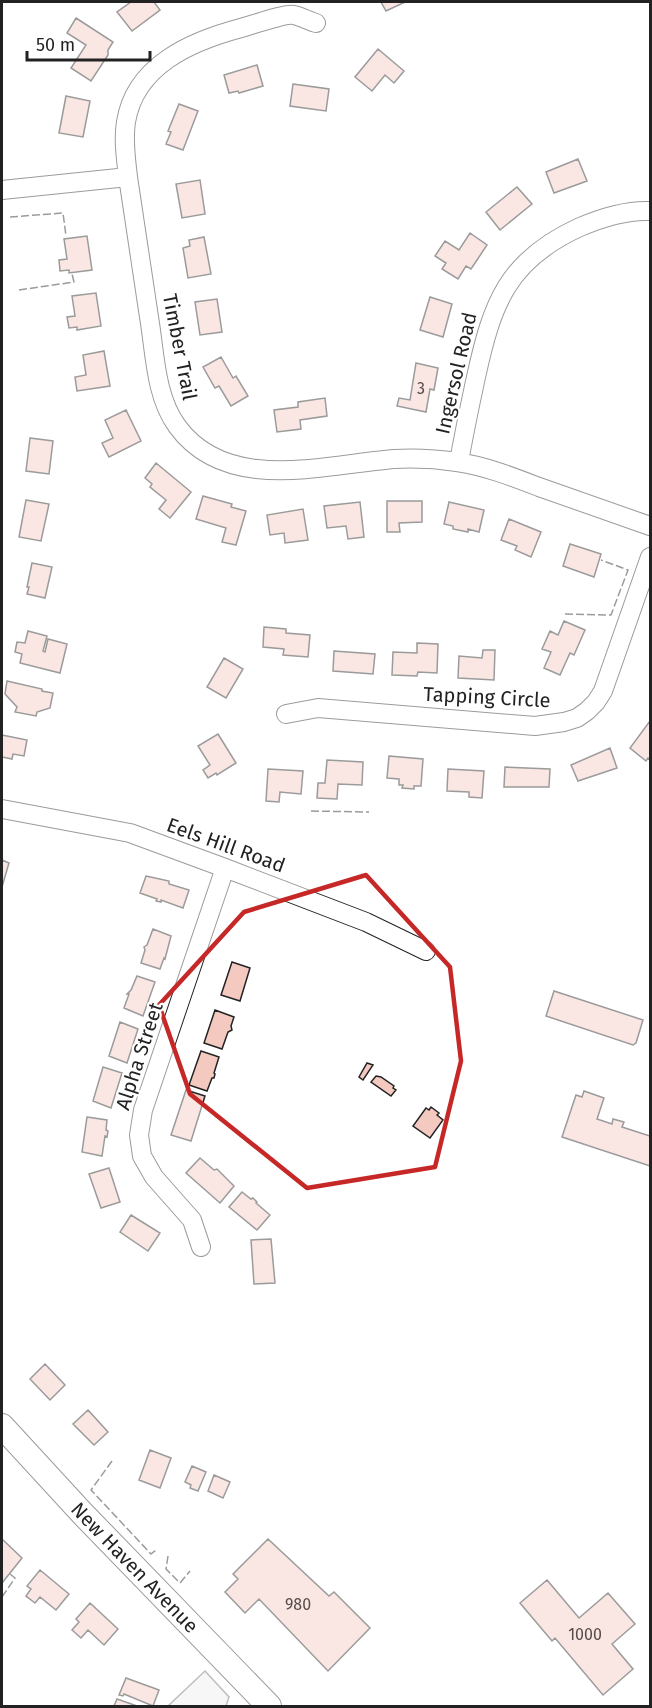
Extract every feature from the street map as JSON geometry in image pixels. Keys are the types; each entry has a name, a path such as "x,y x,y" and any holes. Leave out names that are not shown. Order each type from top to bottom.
{"main road":[{"name":"New Haven Avenue","path":"2,1426 82,1513 269,1707"}],"street":[{"name":"Timber Trail","path":"316,23 292,14 191,44 157,67 138,93 126,121 125,147 128,177 160,389 176,424 193,443 205,452 225,462 247,468 298,470 396,459 459,462 502,474 651,526"},
{"path":"2,190 128,177"},
{"name":"Ingersol Road","path":"459,462 485,333 498,300 508,284 539,250 565,234 592,222 625,213 651,211"},
{"name":"Tapping Circle","path":"286,714 318,708 535,726 577,718 587,711 603,691 651,557"},
{"name":"Eels Hill Road","path":"2,809 130,833 366,922 426,951"},
{"name":"Alpha Street","path":"201,1246 192,1220 147,1167 139,1135 143,1110 225,867"}],"highlighted area":[{"path":"366,875 450,967 461,1061 435,1167 307,1188 190,1094 159,1005 244,912"}],"shaded area":[{"path":"205,1671 229,1697 226,1706 168,1706"}],"building":[{"path":"131,2 154,2 160,10 132,31 117,12"},
{"path":"381,2 405,2 386,11"},
{"path":"76,18 113,42 108,55 91,81 71,68 86,45 67,33"},
{"path":"378,49 404,71 394,83 385,75 372,91 355,77"},
{"path":"257,65 263,86 239,93 238,91 229,93 224,75"},
{"path":"293,84 329,89 326,111 290,106"},
{"path":"66,96 90,101 83,137 59,133"},
{"path":"179,104 198,111 183,150 166,144 171,132 168,131"},
{"path":"578,159 587,181 554,193 546,172"},
{"path":"200,180 205,214 182,218 176,184"},
{"path":"517,187 532,204 500,230 486,212"},
{"path":"470,233 487,245 471,269 466,266 458,279 442,269 446,263 435,256 445,241 459,250"},
{"path":"87,236 92,270 69,273 69,270 60,271 59,260 67,259 64,239"},
{"path":"204,237 211,274 188,278 183,248 190,246 189,240"},
{"path":"96,293 101,326 77,330 77,327 69,328 67,317 75,316 72,296"},
{"path":"430,297 452,304 443,337 420,330"},
{"path":"217,299 222,332 200,335 195,302"},
{"path":"104,351 110,386 77,391 75,377 86,375 83,355"},
{"path":"221,357 233,378 236,376 248,396 231,406 219,386 215,388 203,367"},
{"path":"416,363 438,368 434,390 430,389 426,412 397,406 399,398 410,400"},
{"path":"325,398 327,416 300,420 301,429 277,432 274,410 298,407 298,402"},
{"path":"126,410 141,441 109,457 102,443 113,438 105,420"},
{"path":"30,438 53,441 49,474 26,471"},
{"path":"156,463 191,492 170,518 159,509 166,500 150,487 152,484 145,478"},
{"path":"203,496 232,504 231,507 246,511 236,545 222,542 226,528 196,519"},
{"path":"26,500 49,504 41,541 19,537"},
{"path":"387,501 422,501 422,522 399,523 400,532 387,532"},
{"path":"360,502 364,537 348,539 346,526 327,528 324,506"},
{"path":"449,502 484,510 479,532 453,529 453,526 444,524"},
{"path":"303,509 308,540 285,543 284,533 270,535 267,515"},
{"path":"509,519 541,532 531,557 515,550 517,546 501,540"},
{"path":"570,544 601,554 594,577 563,566"},
{"path":"32,563 52,567 45,598 27,594"},
{"path":"564,621 585,630 574,655 570,653 560,675 544,668 551,652 542,649 550,631 558,635"},
{"path":"264,627 286,629 286,633 310,635 308,657 283,655 284,649 263,647"},
{"path":"28,631 47,636 43,651 45,652 48,639 67,644 60,673 20,663 22,654 15,652 17,642 25,643"},
{"path":"417,643 438,644 437,673 418,672 417,676 392,675 393,652 417,653"},
{"path":"483,650 495,650 494,680 458,678 459,656 482,658"},
{"path":"334,651 375,654 373,674 333,671"},
{"path":"224,658 243,669 226,698 207,687"},
{"path":"7,681 53,693 50,708 37,712 36,716 15,712 17,707 5,694"},
{"path":"650,721 650,759 646,761 630,748"},
{"path":"218,734 236,763 208,778 203,770 210,765 198,746"},
{"path":"2,735 27,740 24,756 13,754 12,759 2,757"},
{"path":"610,748 617,768 578,781 571,765"},
{"path":"389,756 423,759 421,786 414,786 414,789 402,788 403,785 399,785 399,779 387,778"},
{"path":"327,760 363,762 362,785 338,784 337,799 317,798 318,783 325,783"},
{"path":"505,767 550,769 549,787 504,787"},
{"path":"268,769 303,771 301,794 280,792 279,802 266,801"},
{"path":"448,769 484,771 482,798 469,797 469,792 447,791"},
{"path":"2,860 9,863 2,887"},
{"path":"146,876 169,881 169,884 189,890 183,908 161,900 161,902 156,901 157,899 140,893"},
{"path":"153,929 171,936 160,969 141,963 144,947"},
{"path":"232,962 250,968 240,1001 221,995"},
{"path":"137,976 155,982 143,1016 124,1008 129,994 127,994"},
{"path":"554,991 643,1020 636,1043 633,1045 546,1016"},
{"path":"215,1010 234,1017 232,1030 228,1032 222,1049 204,1043"},
{"path":"120,1022 138,1029 127,1063 109,1056"},
{"path":"201,1051 219,1057 214,1078 207,1091 189,1085"},
{"path":"367,1063 373,1065 363,1080 359,1077"},
{"path":"103,1067 122,1073 111,1108 93,1101"},
{"path":"376,1076 394,1086 396,1090 391,1096 371,1082"},
{"path":"186,1090 205,1096 191,1141 171,1135"},
{"path":"584,1091 604,1098 597,1119 612,1124 613,1119 624,1122 622,1127 650,1136 650,1166 562,1137 576,1095 582,1097"},
{"path":"431,1107 439,1113 437,1115 443,1120 430,1138 413,1126 426,1108 429,1110"},
{"path":"87,1117 107,1120 106,1130 108,1131 102,1156 82,1152"},
{"path":"200,1158 214,1170 217,1169 234,1186 220,1203 186,1173"},
{"path":"109,1168 120,1202 101,1208 89,1174"},
{"path":"242,1192 251,1199 253,1198 270,1215 257,1230 229,1207"},
{"path":"131,1215 160,1233 148,1251 120,1232"},
{"path":"271,1239 275,1283 254,1284 251,1240"},
{"path":"45,1364 65,1385 50,1400 30,1379"},
{"path":"88,1410 108,1432 94,1445 73,1424"},
{"path":"150,1450 171,1458 160,1488 139,1480"},
{"path":"192,1466 206,1472 198,1491 190,1488 191,1485 185,1482"},
{"path":"214,1475 230,1482 223,1498 208,1491"},
{"path":"2,1539 22,1558 2,1583"},
{"path":"268,1539 329,1596 334,1592 370,1628 328,1671 259,1599 245,1613 225,1592 238,1579 233,1574"},
{"path":"40,1570 69,1594 56,1610 40,1597 35,1603 26,1596 31,1589 27,1586"},
{"path":"547,1580 579,1618 608,1593 635,1624 612,1644 633,1669 603,1695 555,1638 552,1641 520,1603"},
{"path":"90,1603 118,1629 104,1645 88,1630 81,1638 72,1630 79,1622 76,1619"},
{"path":"126,1678 159,1690 153,1706 124,1694 119,1695"},
{"path":"117,1699 137,1706 114,1706"}],"fence":[{"path":"10,217 63,213 66,236"},
{"path":"19,290 74,282 72,274"},
{"path":"565,614 611,615 628,570 601,560"},
{"path":"311,811 369,812"},
{"path":"112,1461 91,1490 151,1554 156,1550"},
{"path":"168,1556 166,1569 180,1583 190,1571"},
{"path":"2,1597 15,1578 10,1574"}]}
